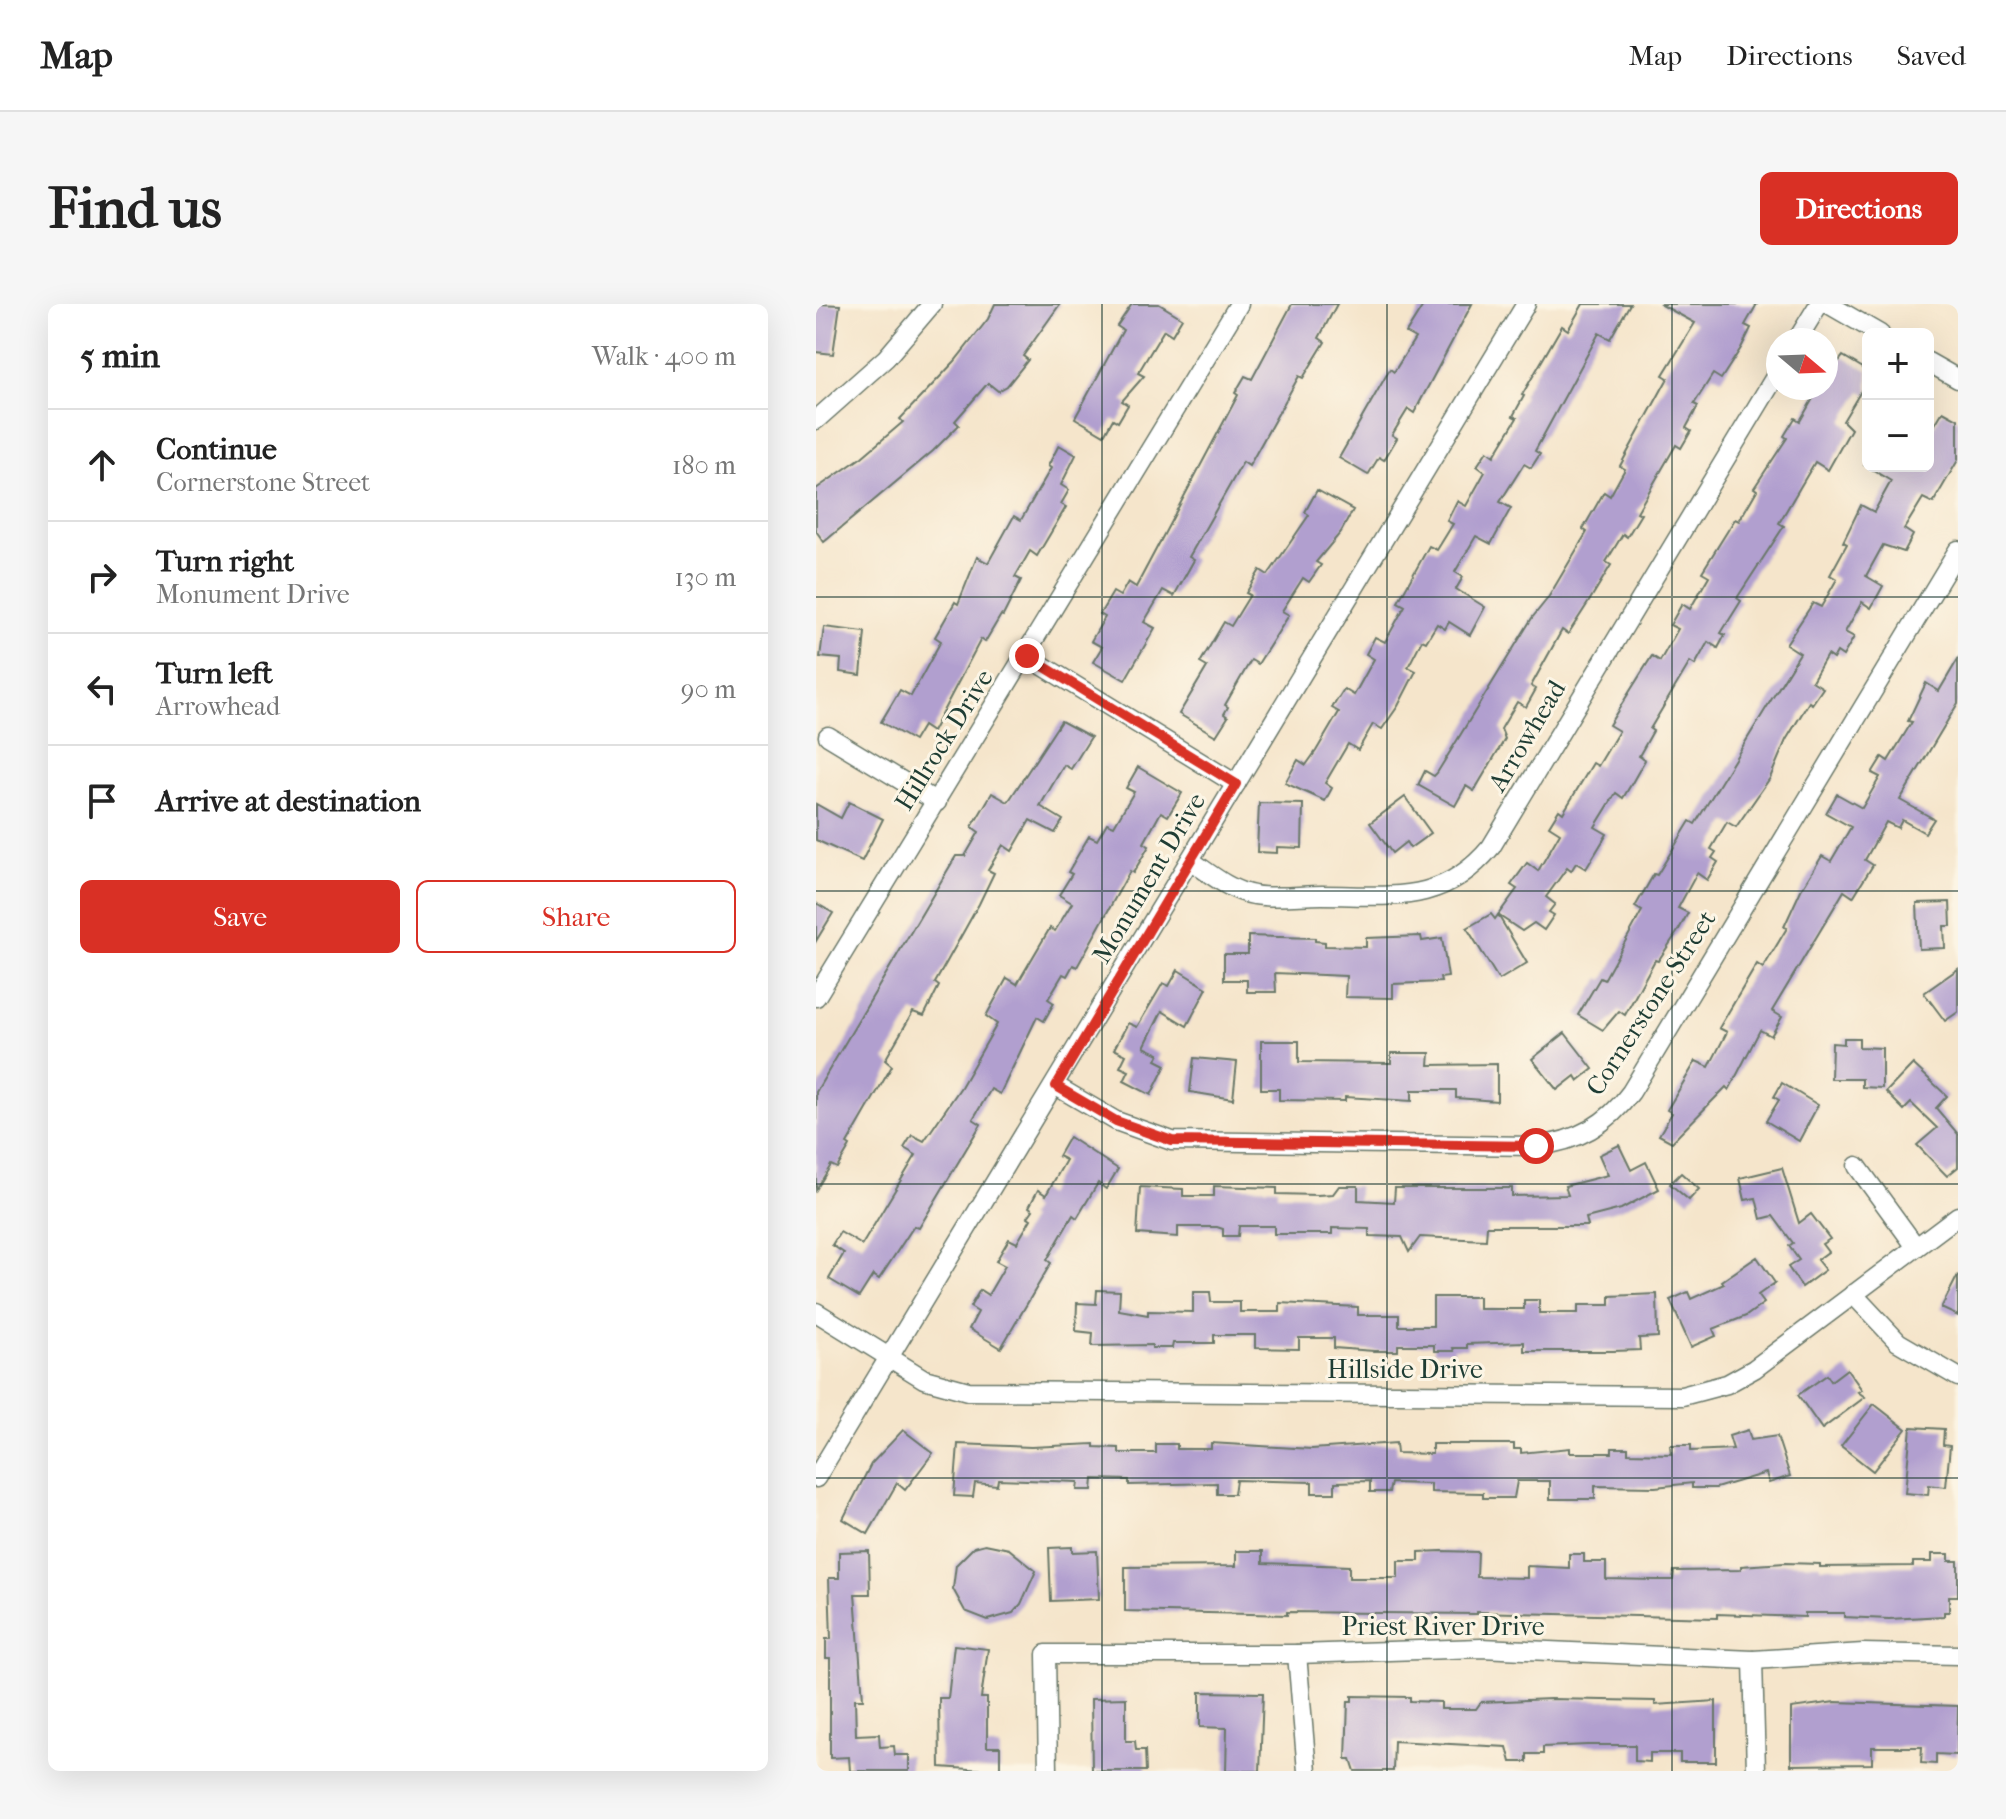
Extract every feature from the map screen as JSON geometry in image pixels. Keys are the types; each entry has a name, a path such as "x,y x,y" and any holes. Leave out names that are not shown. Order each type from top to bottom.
{"street":[{"path":"816,420 886,358 932,304"},
{"name":"Hillrock Drive","path":"816,997 1027,656 1239,304"},
{"name":"Monument Drive","path":"816,1478 1056,1086 1526,304"},
{"path":"1804,328 1819,304"},
{"path":"1828,304 1870,328"},
{"path":"1934,365 1958,379"},
{"name":"Arrowhead","path":"1190,860 1232,888 1253,895 1272,896 1411,895 1446,886 1475,866 1491,847 1766,392"},
{"name":"Cornerstone Street","path":"1056,1086 1116,1121 1172,1141 1536,1146 1561,1142 1596,1127 1631,1092 1958,550"},
{"path":"1027,656 1236,784"},
{"path":"828,736 937,802"},
{"path":"1857,1166 1916,1247"},
{"name":"Hillside Drive","path":"816,1312 924,1379 968,1391 1682,1396 1727,1384 1754,1369 1958,1216"},
{"path":"1853,1294 1898,1342 1958,1377"},
{"name":"Priest River Drive","path":"1048,1771 1046,1654 1297,1654 1481,1648 1753,1660 1863,1653 1958,1655"},
{"path":"1297,1654 1307,1771"},
{"path":"1753,1660 1756,1771"}],"building":[{"path":"816,304 840,305 833,354 816,352"},
{"path":"995,304 1060,304 1023,356 1028,360 1007,386 998,391 988,383 955,421 959,425 933,451 824,542 816,531 816,489 862,457 903,422 900,419 955,361 988,319"},
{"path":"1132,304 1159,304 1182,318 1172,335 1164,330 1138,373 1144,376 1122,401 1128,405 1118,422 1113,419 1104,435 1075,418 1123,330 1117,326"},
{"path":"1292,304 1337,304 1319,338 1325,342 1303,378 1299,376 1249,466 1243,462 1189,557 1194,560 1174,596 1163,590 1144,622 1155,628 1125,680 1093,662 1102,647 1091,641 1105,617 1100,614 1113,592 1120,596 1128,582 1136,587 1238,395 1235,393 1245,376 1252,379"},
{"path":"1424,304 1472,304 1414,413 1408,409 1392,435 1397,438 1384,460 1379,457 1368,475 1339,458 1390,369 1394,372 1415,338 1406,333"},
{"path":"1583,304 1630,304 1610,339 1599,333 1535,451 1540,454 1531,468 1524,464 1500,502 1511,508 1491,544 1476,536 1455,572 1463,577 1456,589 1485,607 1470,635 1449,622 1445,629 1437,624 1426,642 1422,640 1408,667 1416,671 1398,706 1382,729 1373,724 1358,750 1348,744 1325,783 1332,788 1325,801 1285,783 1298,760 1306,765 1316,751 1339,712 1332,708 1344,689 1354,695 1374,659 1366,654 1375,637 1385,642 1405,606 1398,602 1429,546 1437,550 1453,524 1447,521 1457,501 1466,506 1485,472 1477,466 1487,451 1494,456 1517,418 1513,416 1522,395 1562,326 1568,330"},
{"path":"1660,304 1757,304 1745,325 1751,328 1741,348 1721,379 1713,374 1694,404 1698,406 1686,428 1691,431 1681,448 1676,445 1637,512 1641,514 1627,537 1623,534 1606,562 1611,565 1568,634 1562,630 1531,686 1536,689 1526,707 1517,702 1501,729 1505,739 1474,791 1466,786 1455,806 1418,785 1425,771 1434,776 1437,773 1532,618 1548,598 1587,532 1583,529 1604,492 1610,496 1625,469 1620,466 1668,378 1663,375 1695,323"},
{"path":"1843,356 1862,367 1862,392 1843,421 1851,429 1828,470 1815,462 1779,523 1784,526 1737,598 1741,601 1721,633 1725,635 1718,648 1708,642 1695,665 1690,662 1650,729 1653,731 1639,756 1645,760 1632,783 1623,798 1616,793 1595,827 1607,834 1586,869 1576,863 1571,871 1567,868 1546,897 1555,904 1549,912 1554,915 1544,930 1534,923 1522,931 1498,915 1517,889 1511,885 1527,863 1538,871 1560,833 1549,826 1559,810 1563,813 1593,763 1598,766 1619,731 1609,725 1652,656 1660,661 1678,629 1670,625 1682,604 1690,609 1709,576 1702,572 1735,519 1739,521 1757,490 1754,488 1787,438 1784,436 1795,418 1800,421 1812,400 1838,400 1838,362"},
{"path":"1943,411 1958,419 1958,460 1933,503 1923,498 1904,529 1913,535 1904,552 1883,545 1866,576 1883,586 1871,608 1862,602 1845,632 1854,637 1843,656 1837,652 1833,659 1827,655 1812,681 1823,688 1812,704 1809,702 1786,740 1770,778 1736,827 1727,822 1711,849 1716,852 1712,858 1718,862 1707,880 1697,873 1678,908 1688,913 1678,931 1658,961 1655,960 1625,1015 1619,1011 1603,1030 1578,1015 1600,978 1604,980 1642,911 1635,907 1690,821 1695,824 1800,653 1786,644 1813,603 1821,607 1837,579 1830,575 1847,544 1843,542 1861,505 1874,512 1891,481 1876,472 1934,472 1934,426"},
{"path":"1059,445 1076,455 1061,485 1069,490 1061,504 1066,507 1037,556 1030,551 1015,577 1021,580 1003,616 985,642 981,639 932,732 923,726 914,741 881,722 900,690 911,696 941,641 935,637 955,602 958,604 977,557 988,563 1014,516 1021,520 1051,468 1048,466"},
{"path":"1317,490 1353,510 1341,532 1316,562 1321,565 1309,582 1303,578 1282,611 1289,615 1258,664 1251,660 1225,705 1228,707 1224,714 1228,717 1216,736 1179,714 1207,667 1200,663 1224,622 1231,626 1250,595 1246,593 1260,570 1268,575 1309,515 1305,512"},
{"path":"824,627 865,632 861,675 840,672 841,659 820,657"},
{"path":"1958,659 1958,703 1900,800 1934,819 1925,833 1902,820 1898,828 1886,822 1865,860 1873,865 1853,897 1844,891 1772,1011 1782,1017 1771,1036 1760,1030 1729,1090 1726,1087 1672,1142 1659,1135 1672,1113 1667,1110 1696,1061 1709,1067 1727,1032 1719,1028 1757,964 1763,968 1787,928 1784,927 1801,890 1822,856 1831,861 1851,827 1826,813 1837,794 1862,808 1880,777 1872,773 1882,757 1888,761 1912,722 1908,721 1926,683 1939,691"},
{"path":"1061,721 1091,737 1071,769 1064,765 1040,806 1063,820 1055,833 1030,820 1012,851 1003,845 988,870 994,873 979,904 935,983 939,986 924,1016 913,1012 885,1060 892,1066 847,1144 850,1146 837,1168 831,1165 816,1190 816,1092 956,856 965,856 979,832 972,827 992,793 1008,802"},
{"path":"1138,767 1182,793 1168,816 1161,812 1144,843 1149,846 1133,873 1130,871 1077,967 1073,965 1067,976 1063,974 1048,999 1054,1003 1044,1021 1037,1017 1000,1094 991,1089 973,1119 981,1124 919,1228 914,1226 879,1279 873,1275 859,1297 829,1279 844,1253 832,1245 840,1232 862,1245 916,1155 904,1148 912,1135 924,1141 961,1087 997,1024 986,1016 1007,978 1017,984 1050,928 1055,931 1072,903 1059,895 1072,874 1068,872 1089,836 1097,840 1107,823 1114,826 1134,792 1126,788"},
{"path":"1405,797 1431,833 1410,848 1406,842 1392,853 1370,823"},
{"path":"849,802 883,819 862,861 816,840 816,804 841,818"},
{"path":"1259,803 1303,804 1302,848 1277,847 1277,853 1257,852"},
{"path":"1950,902 1951,926 1944,926 1945,948 1919,949 1917,903"},
{"path":"816,903 833,913 816,941"},
{"path":"1491,914 1495,919 1498,915 1527,963 1499,980 1467,928"},
{"path":"1248,936 1315,938 1315,941 1325,942 1325,946 1366,947 1366,938 1421,936 1422,941 1442,938 1448,977 1440,978 1441,982 1393,984 1393,998 1345,997 1346,976 1275,973 1276,992 1247,992 1247,980 1224,980 1224,954 1248,954"},
{"path":"1958,969 1958,1012 1945,1021 1924,993"},
{"path":"1178,970 1207,988 1187,1026 1162,1011 1144,1047 1159,1054 1156,1060 1166,1065 1151,1095 1124,1081 1129,1071 1120,1067 1126,1055 1114,1049 1128,1023 1137,1027 1163,983 1169,986"},
{"path":"1565,1033 1593,1069 1578,1081 1575,1076 1557,1090 1532,1059"},
{"path":"1844,1038 1859,1038 1859,1047 1882,1048 1882,1088 1862,1087 1862,1079 1831,1079 1832,1043 1844,1044"},
{"path":"1261,1041 1299,1041 1299,1062 1391,1063 1391,1053 1430,1053 1429,1065 1497,1064 1497,1101 1456,1098 1456,1090 1412,1090 1412,1101 1345,1097 1345,1101 1279,1100 1279,1089 1261,1089"},
{"path":"1194,1058 1237,1062 1233,1099 1190,1092"},
{"path":"1913,1064 1947,1096 1936,1108 1958,1134 1958,1167 1947,1176 1917,1145 1937,1128 1911,1103 1904,1110 1886,1092"},
{"path":"1782,1083 1818,1105 1799,1141 1766,1121 1779,1100 1774,1097"},
{"path":"1069,1137 1118,1169 1106,1189 1098,1183 1077,1218 1073,1215 1047,1260 1051,1263 1001,1348 969,1329 978,1312 970,1307 980,1290 988,1295 1005,1266 996,1261 1009,1239 1017,1243 1031,1219 1028,1217 1033,1210 1029,1207 1038,1190 1046,1195 1066,1160 1058,1156"},
{"path":"1619,1145 1631,1170 1646,1162 1659,1189 1621,1209 1586,1218 1588,1226 1487,1226 1486,1240 1420,1237 1409,1252 1402,1237 1369,1236 1369,1229 1332,1228 1332,1234 1274,1234 1274,1226 1239,1226 1238,1236 1223,1236 1223,1229 1217,1227 1178,1227 1178,1237 1137,1234 1140,1187 1183,1189 1183,1196 1214,1196 1214,1186 1277,1188 1277,1194 1317,1195 1333,1194 1339,1186 1358,1186 1358,1200 1394,1202 1395,1188 1512,1188 1512,1196 1568,1195 1565,1186 1608,1175 1599,1155"},
{"path":"1782,1168 1799,1223 1811,1214 1830,1239 1822,1244 1828,1252 1817,1260 1825,1270 1802,1287 1788,1267 1799,1260 1789,1246 1793,1243 1773,1216 1761,1219 1756,1198 1745,1200 1740,1178"},
{"path":"1681,1173 1699,1189 1689,1200 1670,1184"},
{"path":"1757,1257 1775,1283 1758,1295 1764,1303 1746,1316 1713,1329 1716,1336 1691,1347 1670,1300 1688,1292 1691,1299 1724,1284 1722,1281"},
{"path":"1958,1275 1958,1316 1941,1308"},
{"path":"1097,1290 1120,1291 1119,1310 1148,1315 1148,1311 1193,1312 1193,1292 1210,1292 1211,1302 1240,1302 1240,1312 1280,1312 1280,1303 1358,1307 1358,1315 1399,1315 1399,1326 1433,1326 1433,1297 1479,1297 1479,1309 1524,1309 1524,1300 1539,1300 1539,1313 1578,1313 1578,1305 1610,1305 1610,1296 1657,1294 1658,1337 1639,1338 1640,1350 1613,1351 1524,1351 1524,1342 1467,1344 1467,1348 1453,1348 1454,1351 1434,1351 1434,1345 1398,1345 1398,1351 1374,1351 1334,1348 1334,1338 1299,1338 1299,1349 1255,1348 1255,1335 1214,1335 1214,1343 1173,1343 1172,1348 1152,1348 1152,1345 1092,1346 1093,1333 1076,1331 1077,1303 1096,1304"},
{"path":"1847,1369 1862,1390 1858,1392 1865,1397 1822,1429 1798,1395 1827,1375 1831,1381"},
{"path":"1874,1404 1906,1429 1873,1471 1841,1446"},
{"path":"1911,1427 1944,1429 1943,1445 1950,1446 1946,1487 1929,1485 1928,1495 1905,1493"},
{"path":"903,1430 933,1453 905,1490 897,1483 868,1534 843,1519 871,1464"},
{"path":"1748,1430 1751,1440 1777,1436 1790,1476 1769,1483 1766,1473 1716,1488 1692,1488 1692,1483 1655,1487 1595,1486 1595,1499 1550,1499 1550,1481 1517,1481 1514,1498 1483,1498 1483,1493 1431,1492 1431,1484 1391,1483 1389,1492 1370,1492 1370,1481 1335,1482 1335,1493 1312,1493 1312,1482 1236,1480 1234,1494 1217,1494 1217,1483 1129,1485 1129,1480 1093,1479 1092,1490 1077,1490 1078,1482 998,1479 997,1485 975,1483 973,1497 954,1496 958,1444 1031,1447 1094,1444 1094,1447 1119,1448 1119,1453 1156,1453 1156,1444 1177,1444 1177,1449 1211,1449 1211,1443 1312,1449 1396,1443 1397,1453 1432,1454 1432,1444 1514,1444 1514,1449 1521,1449 1521,1453 1570,1448 1570,1453 1612,1453 1612,1448 1628,1448 1628,1453 1671,1454 1670,1445 1691,1445 1691,1451 1733,1449 1729,1436"},
{"path":"985,1544 1009,1549 1036,1571 1021,1604 1013,1613 988,1620 965,1611 953,1589 956,1565 974,1547"},
{"path":"1072,1547 1072,1552 1097,1551 1099,1599 1051,1601 1049,1548"},
{"path":"869,1551 870,1594 855,1594 863,1699 855,1699 856,1735 879,1734 880,1747 894,1746 895,1755 909,1755 909,1771 850,1771 849,1757 830,1758 830,1658 826,1658 826,1639 831,1639 829,1578 839,1578 839,1552"},
{"path":"1236,1551 1263,1551 1263,1563 1349,1566 1349,1578 1398,1578 1398,1561 1419,1561 1419,1552 1478,1552 1477,1577 1527,1578 1527,1566 1569,1568 1569,1554 1584,1554 1584,1562 1606,1562 1606,1579 1656,1580 1673,1580 1674,1571 1741,1570 1741,1566 1785,1563 1820,1564 1820,1567 1913,1566 1913,1562 1932,1562 1932,1554 1949,1554 1949,1561 1958,1561 1958,1596 1949,1596 1949,1612 1944,1612 1944,1616 1889,1619 1844,1617 1844,1613 1805,1613 1805,1617 1717,1614 1717,1618 1477,1612 1287,1612 1287,1615 1125,1611 1125,1567 1236,1566"},
{"path":"954,1645 988,1649 981,1698 987,1698 987,1747 1000,1747 1000,1771 940,1767 939,1698 948,1698"},
{"path":"1200,1692 1263,1693 1260,1771 1226,1771 1227,1728 1200,1727"},
{"path":"1352,1696 1410,1697 1410,1701 1441,1702 1441,1709 1476,1709 1481,1702 1551,1699 1655,1701 1655,1705 1716,1701 1716,1762 1680,1762 1680,1753 1650,1753 1650,1762 1635,1761 1635,1745 1587,1745 1543,1747 1543,1754 1527,1754 1527,1762 1511,1762 1507,1747 1394,1741 1393,1771 1355,1771 1351,1759 1346,1759 1348,1701 1352,1701"},
{"path":"1126,1698 1126,1741 1135,1741 1136,1750 1145,1750 1146,1771 1092,1771 1091,1699"},
{"path":"1835,1702 1958,1706 1957,1755 1936,1754 1936,1764 1921,1763 1922,1747 1872,1747 1872,1764 1791,1765 1791,1708"}],"route":[{"path":"1027,656 1236,784 1056,1086 1116,1121 1144,1134 1172,1141 1536,1146"}]}
